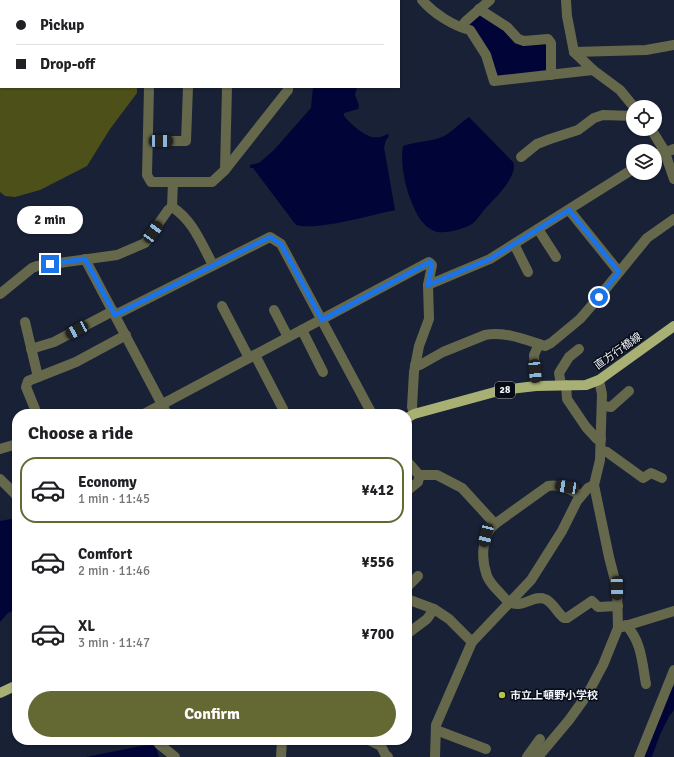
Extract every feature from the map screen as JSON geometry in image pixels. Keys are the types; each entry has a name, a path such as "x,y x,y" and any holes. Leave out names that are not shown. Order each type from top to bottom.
{"main road":[{"name":"直方行橋線","path":"412,415 502,390 536,386 586,385 599,380 674,326"},
{"path":"0,692 12,687"}],"street":[{"path":"422,0 438,14 461,28 470,30 486,55 494,81 594,70"},
{"path":"461,28 466,21 490,0"},
{"path":"566,0 567,16 574,52 620,90 628,100"},
{"path":"479,9 507,27 518,39 524,41 548,39 551,43 551,75"},
{"path":"574,52 646,50 674,45"},
{"path":"149,88 147,175 151,182 212,182 225,170 288,90 288,88"},
{"path":"148,141 186,142 188,88"},
{"path":"225,170 227,88"},
{"path":"521,157 537,144 578,130 594,118 603,115 626,116"},
{"path":"655,136 664,152 674,179"},
{"path":"428,285 490,259 626,173"},
{"path":"1,290 37,266 117,255 145,243 168,210 172,207 173,182"},
{"path":"172,207 182,213 195,231 213,265"},
{"path":"569,210 619,272"},
{"path":"415,365 420,365 443,352 492,333 500,333 545,346 551,343 580,319 647,238 674,219"},
{"path":"538,229 556,257"},
{"path":"31,349 54,342 270,237 281,244 369,409"},
{"path":"514,244 528,272"},
{"path":"85,259 164,409"},
{"path":"153,409 430,262 432,265 428,285 429,319 419,346 415,365 412,409"},
{"path":"222,306 283,409"},
{"path":"274,310 288,338"},
{"path":"25,322 38,377"},
{"path":"302,330 323,372"},
{"path":"36,409 26,387 28,381 76,362 126,335"},
{"path":"536,386 534,355 539,344"},
{"path":"579,349 569,357 559,373 567,399 589,431 597,439 601,439"},
{"path":"538,757 569,720 587,695 622,627 618,606 617,588 594,485 601,451 602,394 599,380"},
{"path":"602,406 610,407 629,391"},
{"path":"0,449 12,445"},
{"path":"601,451 607,452 643,478 651,472 662,478"},
{"path":"412,468 420,475 437,475 462,488 495,524"},
{"path":"412,487 418,482 420,475"},
{"path":"0,479 12,490"},
{"path":"582,496 567,487 553,485 548,486 490,528 486,535 483,548 488,576 494,586 510,602 522,604 537,597 544,599 564,618 567,618 592,601 598,607 618,606"},
{"path":"434,757 436,730 439,718 472,642 531,580 562,531 577,501 588,488 594,485"},
{"path":"412,582 418,576"},
{"path":"412,601 434,609 449,619 472,642"},
{"path":"412,630 427,619 434,609"},
{"path":"622,627 674,611"},
{"path":"622,627 632,631 638,642 646,684"},
{"path":"639,757 674,670"},
{"path":"436,730 486,749"},
{"path":"527,757 540,739"},
{"path":"159,745 162,757"},
{"path":"161,745 175,757"},
{"path":"281,757 282,745"},
{"path":"379,745 388,757"}],"green space":[{"path":"0,88 137,88 137,93 110,129 87,166 40,190 15,197 5,196 0,192"}],"shaded area":[{"path":"479,14 507,30 516,41 547,41 548,73 500,78 495,75 482,39 469,24"},
{"path":"313,88 357,88 355,95 359,105 358,109 344,113 344,116 364,134 380,137 388,134 389,136 384,147 395,210 359,219 317,226 296,225 253,168 250,168 250,165 259,163 274,150 311,108"},
{"path":"469,117 513,162 514,168 509,181 504,188 472,224 453,231 434,231 426,226 420,219 409,197 403,167 403,146 446,135"},
{"path":"12,519 12,611 8,613 0,622 0,521"},
{"path":"152,745 156,747 159,757 86,757 141,746"}],"waterway":[{"path":"645,757 654,732 674,693"}],"place":[{"name":"市立上頓野小学校","path":"502,695"}],"route":[{"path":"50,264 85,259 115,315 270,237 281,244 322,320 430,262 432,265 428,285 490,259 569,210 619,272 599,297"}]}
